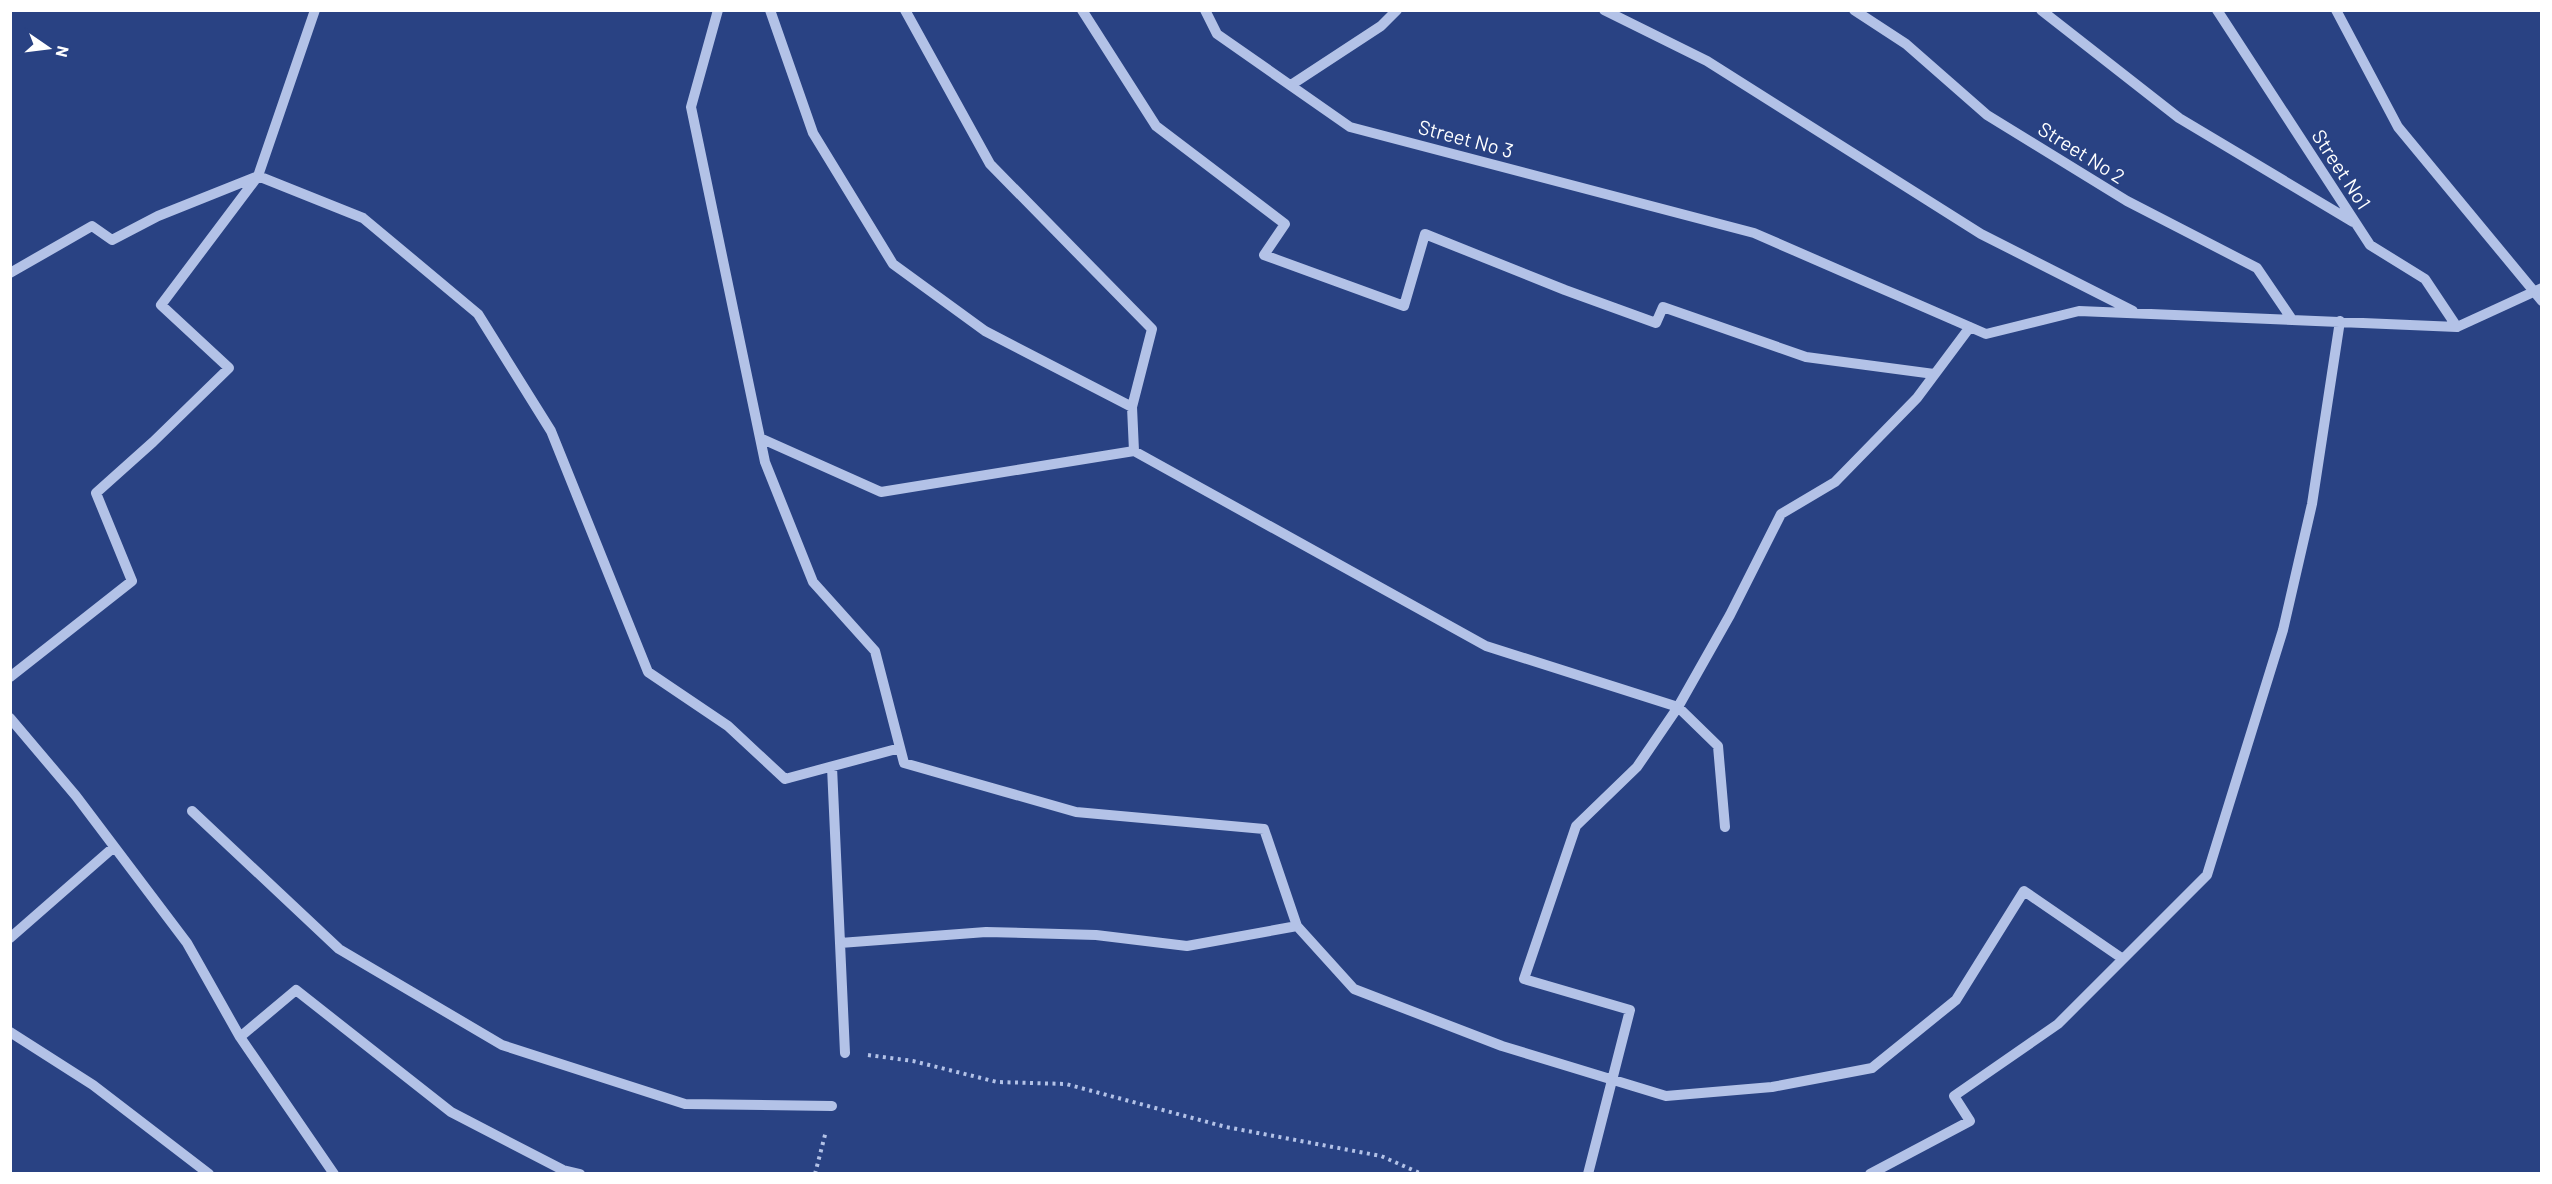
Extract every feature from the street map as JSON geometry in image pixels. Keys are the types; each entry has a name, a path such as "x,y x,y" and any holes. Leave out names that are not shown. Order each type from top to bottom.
{"street":[{"path":"10,676 132,581 96,493 153,442 229,368 161,305 258,176 315,10"},
{"path":"718,10 691,107 765,462 813,582 875,651 904,763 1076,812 1264,829 1297,926 1354,989 1502,1046 1666,1096 1772,1087 1872,1068 1956,1000 2024,891 2123,959"},
{"path":"770,10 813,133 893,264 985,331 1132,407"},
{"path":"905,10 990,164 1152,329 1132,407 1134,451"},
{"path":"1082,10 1156,126 1285,224 1264,255 1404,306 1425,234 1565,290 1656,323 1663,307 1806,357 1934,374"},
{"name":"Street No 3","path":"1205,10 1217,34 1350,126 1754,233 1986,334 2079,311 2291,318 2457,327"},
{"path":"1291,85 1381,26 1397,10"},
{"path":"1604,10 1707,62 1981,234 2136,313"},
{"name":"Street No 2","path":"1854,10 1906,44 1987,115 2127,201 2257,268 2291,318"},
{"path":"2041,10 2179,118 2355,223"},
{"name":"Street No1","path":"2217,10 2370,245 2425,279 2457,327"},
{"path":"2336,10 2398,127 2537,290 2541,301"},
{"path":"10,273 92,226 112,240 158,216 258,176 363,218 478,314 551,431 648,672 728,726 785,779 900,748"},
{"path":"2457,327 2537,290"},
{"path":"1870,1173 1970,1121 1954,1096 2058,1024 2207,875 2283,630 2312,504 2340,321"},
{"path":"1588,1173 1610,1079 1630,1010 1524,979 1576,826 1637,767 1678,706 1730,615 1781,514 1835,482 1917,398 1970,327"},
{"path":"760,438 880,492 1134,451 1486,645 1678,706 1718,746 1725,827"},
{"path":"10,718 114,847 186,943 240,1037 334,1173"},
{"path":"832,767 845,1053"},
{"path":"192,811 339,949 502,1045 685,1104 832,1106"},
{"path":"10,938 114,847"},
{"path":"840,943 986,932 1096,935 1187,946 1297,926"},
{"path":"240,1037 296,990 451,1112 563,1170 580,1173"},
{"path":"10,1032 93,1085 209,1173"}],"path":[{"path":"845,1053 913,1061 997,1082 1066,1084 1226,1128 1381,1156 1422,1173"},
{"path":"815,1173 832,1106"}]}
